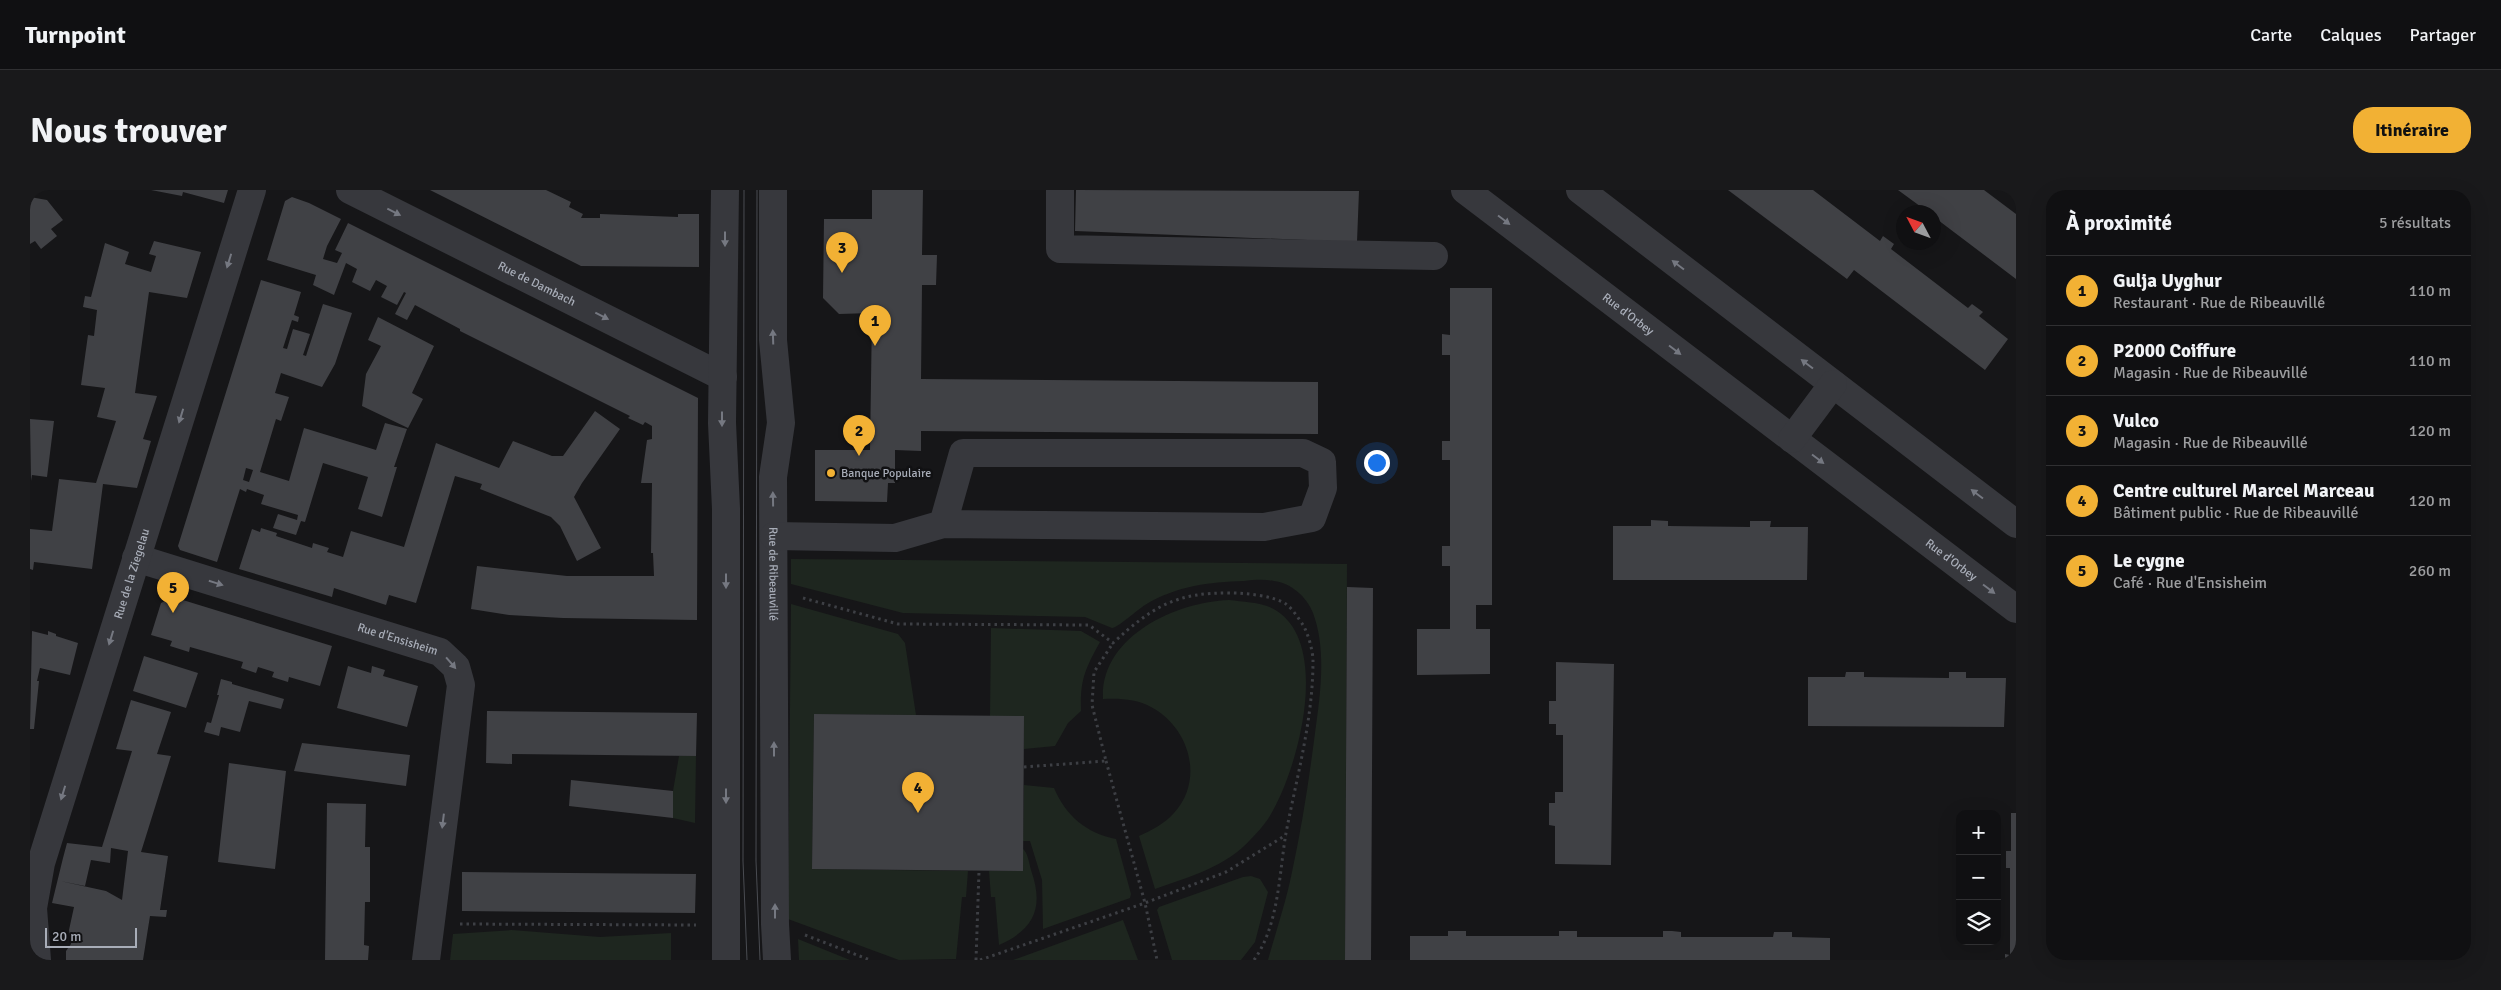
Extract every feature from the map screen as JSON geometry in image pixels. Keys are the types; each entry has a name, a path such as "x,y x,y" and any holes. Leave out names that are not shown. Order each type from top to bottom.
{"street":[{"name":"Rue de la Ziegelau","path":"37,960 32,924 41,863 252,190"},
{"name":"Rue de Dambach","path":"350,190 722,377"},
{"path":"725,190 722,377 726,509 726,960"},
{"name":"Rue de Ribeauvillé","path":"773,190 773,340 780,423 773,477 775,924 778,960"},
{"path":"1060,190 1060,248 1434,256"},
{"name":"Rue d'Orbey","path":"1465,190 2016,609"},
{"path":"1580,190 2016,524"},
{"path":"1792,439 1833,384"},
{"path":"774,536 894,538 942,524 1264,527 1312,518 1323,488 1322,462 1302,453 963,453 942,524"},
{"name":"Rue d'Ensisheim","path":"136,558 440,652 456,667 461,686 426,960"}],"path":[{"path":"774,590 898,624 1075,623 1089,625 1113,643"},
{"path":"1157,960 1145,903 1092,705 1094,672 1113,643 1141,617 1171,601 1207,592 1250,594 1286,604 1304,626 1313,658 1311,703 1275,902 1264,947 1254,960"},
{"path":"1024,767 1106,761"},
{"path":"980,960 1145,903 1226,872 1286,835"},
{"path":"976,960 979,871"},
{"path":"452,924 703,925"},
{"path":"775,924 870,960"}],"shaded area":[{"path":"791,559 1347,564 1345,960 1268,960 1287,894 1299,837 1320,689 1321,657 1317,627 1310,607 1298,592 1280,582 1270,580 1193,586 1169,593 1145,605 1119,625 1112,628 1085,617 903,613 791,584"},
{"path":"1229,600 1254,603 1272,608 1294,628 1303,652 1306,681 1304,712 1298,743 1279,799 1268,819 1253,837 1241,849 1219,864 1155,889 1139,836 1166,820 1174,813 1183,800 1189,785 1188,755 1183,740 1175,727 1151,707 1140,702 1128,700 1103,699 1105,677 1114,658 1127,641 1145,627 1165,616 1186,608 1208,602"},
{"path":"791,604 898,634 905,643 916,715 814,714 812,869 968,871 966,897 962,897 956,959 899,960 788,919"},
{"path":"991,628 1081,631 1100,642 1084,675 1081,691 1081,711 1068,723 1055,746 1024,749 1024,716 990,716"},
{"path":"679,756 696,756 695,823 673,818 673,791"},
{"path":"1024,785 1054,788 1065,807 1078,822 1086,828 1116,839 1131,894 1130,898 1043,929 1042,880 1030,841 1023,841"},
{"path":"1023,849 1035,883 1036,906 1028,924 1021,932 999,945 995,897 991,897 989,871 1022,871"},
{"path":"1251,876 1260,879 1268,892 1255,942 1241,960 1172,960 1157,910 1159,907 1243,877"},
{"path":"1123,920 1138,960 1013,960"},
{"path":"512,930 600,937 671,933 671,960 450,960 453,934"},
{"path":"798,939 850,960 799,960"}],"building":[{"path":"151,190 228,190 224,203 183,192 182,196"},
{"path":"430,190 546,190 571,202 569,207 583,214 581,218 600,218 600,214 678,217 678,214 699,214 699,267 581,266"},
{"path":"872,190 923,190 922,255 937,255 936,285 922,285 921,379 1318,382 1318,434 921,431 921,451 895,450 895,483 888,483 887,502 815,501 815,450 870,450 872,313 839,314 823,298 824,219 872,219"},
{"path":"1076,190 1359,191 1357,242 1075,231"},
{"path":"1728,190 1813,190 1880,241 1883,236 1894,244 1891,249 1968,308 1972,304 1983,312 1979,316 2008,339 1985,370 1854,270 1847,279"},
{"path":"1898,190 1984,190 2016,214 2016,279 1941,222 1941,205 1918,205"},
{"path":"30,197 47,200 63,220 51,229 57,236 41,249 35,241 30,244"},
{"path":"292,197 341,219 327,246 323,259 337,263 342,253 335,250 348,223 698,398 697,620 563,618 509,615 471,609 477,566 567,576 654,576 653,553 651,553 652,483 641,483 647,440 652,439 652,426 645,422 643,425 628,418 630,416 460,331 460,329 415,305 407,320 395,314 406,293 404,292 397,305 381,297 387,286 376,280 370,291 352,282 357,269 346,263 334,295 313,285 316,275 267,260 285,201"},
{"path":"154,241 201,252 187,298 149,292 135,393 157,396 143,439 151,441 137,488 103,484 92,569 34,562 33,570 30,569 30,529 52,531 59,479 96,483 116,421 97,417 105,388 81,385 88,335 94,336 97,310 83,307 85,296 91,297 105,243 129,252 125,264 151,272 156,256 149,254"},
{"path":"261,280 301,292 294,315 299,317 298,322 292,320 283,348 287,349 293,329 310,334 303,355 306,356 323,304 352,313 335,364 322,387 281,373 275,393 289,397 281,421 276,419 260,472 289,481 304,428 376,450 385,423 407,429 394,467 397,467 382,517 358,509 368,477 323,463 305,522 301,521 296,535 273,528 278,514 297,520 298,515 261,504 264,495 247,489 246,492 240,489 217,562 180,550 178,546","holes":["246,468 253,470 249,482 243,480"]},
{"path":"1450,288 1492,288 1492,605 1476,605 1476,629 1490,629 1490,674 1417,675 1417,629 1450,629 1450,566 1442,566 1442,546 1450,546 1450,460 1442,460 1442,441 1450,441 1450,355 1442,355 1442,334 1450,335"},
{"path":"378,317 434,346 412,393 423,399 408,428 362,406 366,374 381,346 368,340"},
{"path":"595,411 620,429 574,497 601,548 577,561 560,526 551,517 480,489 482,484 455,476 416,603 389,595 386,605 334,588 332,597 239,569 252,529 260,532 261,528 277,533 276,536 312,548 313,543 329,548 327,552 343,557 351,531 404,547 436,443 499,468 513,441 552,456 563,456"},
{"path":"30,419 54,421 47,477 32,475 31,481"},
{"path":"1651,520 1668,521 1668,526 1750,527 1750,521 1771,521 1770,527 1808,527 1807,580 1613,580 1613,526 1651,526"},
{"path":"1347,587 1373,588 1371,960 1345,960"},
{"path":"173,597 332,646 320,686 289,677 288,682 272,677 274,672 258,667 256,673 241,668 243,662 190,647 189,652 170,646 172,641 151,635 161,603"},
{"path":"32,631 48,635 48,631 56,634 56,636 78,643 70,675 40,668 37,681 39,681 34,729 30,729"},
{"path":"144,656 198,673 186,708 133,691"},
{"path":"1556,662 1614,664 1611,865 1555,864 1555,826 1549,825 1549,803 1555,803 1555,792 1563,792 1563,735 1556,735 1556,724 1549,724 1549,701 1556,701"},
{"path":"348,666 371,673 372,666 385,670 383,676 418,686 407,727 337,708"},
{"path":"1846,672 1864,672 1864,677 1949,678 1949,672 1966,672 1966,678 2006,678 2004,727 1808,726 1808,677 1845,677"},
{"path":"221,679 284,699 281,709 249,701 240,732 221,727 219,736 204,732 207,722 211,723 219,695 217,695"},
{"path":"131,700 171,712 157,754 171,756 141,852 168,856 160,910 167,910 166,917 150,916 143,960 66,960 66,951 71,944 69,930 74,907 52,903 67,843 102,847 132,751 116,749","holes":["111,848 128,851 122,900 106,891 60,881 85,886 91,860 110,863"]},
{"path":"487,711 697,713 696,756 512,754 512,764 486,763"},
{"path":"814,714 1024,716 1023,871 812,869"},
{"path":"302,743 410,755 406,786 294,771"},
{"path":"229,763 286,771 275,869 218,862"},
{"path":"571,780 673,791 673,818 569,806"},
{"path":"327,803 366,804 365,847 370,847 370,902 365,902 364,945 369,946 368,960 325,960"},
{"path":"2011,813 2016,813 2016,960 2005,960 2005,954 2010,955 2010,868 2006,868 2006,851 2011,851"},
{"path":"462,872 696,874 695,913 462,911"},
{"path":"1448,931 1466,931 1466,936 1559,936 1559,931 1577,931 1577,937 1663,937 1663,931 1672,931 1681,932 1681,937 1773,937 1774,932 1792,932 1792,937 1830,938 1830,960 1410,960 1410,936 1448,936"}],"tram line":[{"path":"744,190 743,861 747,960"},
{"path":"757,190 756,861 760,960"}],"place":[{"name":"Vulco","path":"842,273"},
{"name":"Gulja Uyghur","path":"875,346"},
{"name":"P2000 Coiffure","path":"859,456"},
{"name":"Banque Populaire","path":"831,473"},
{"name":"Le cygne","path":"173,613"},
{"name":"Centre culturel Marcel Marceau","path":"918,813"}]}
